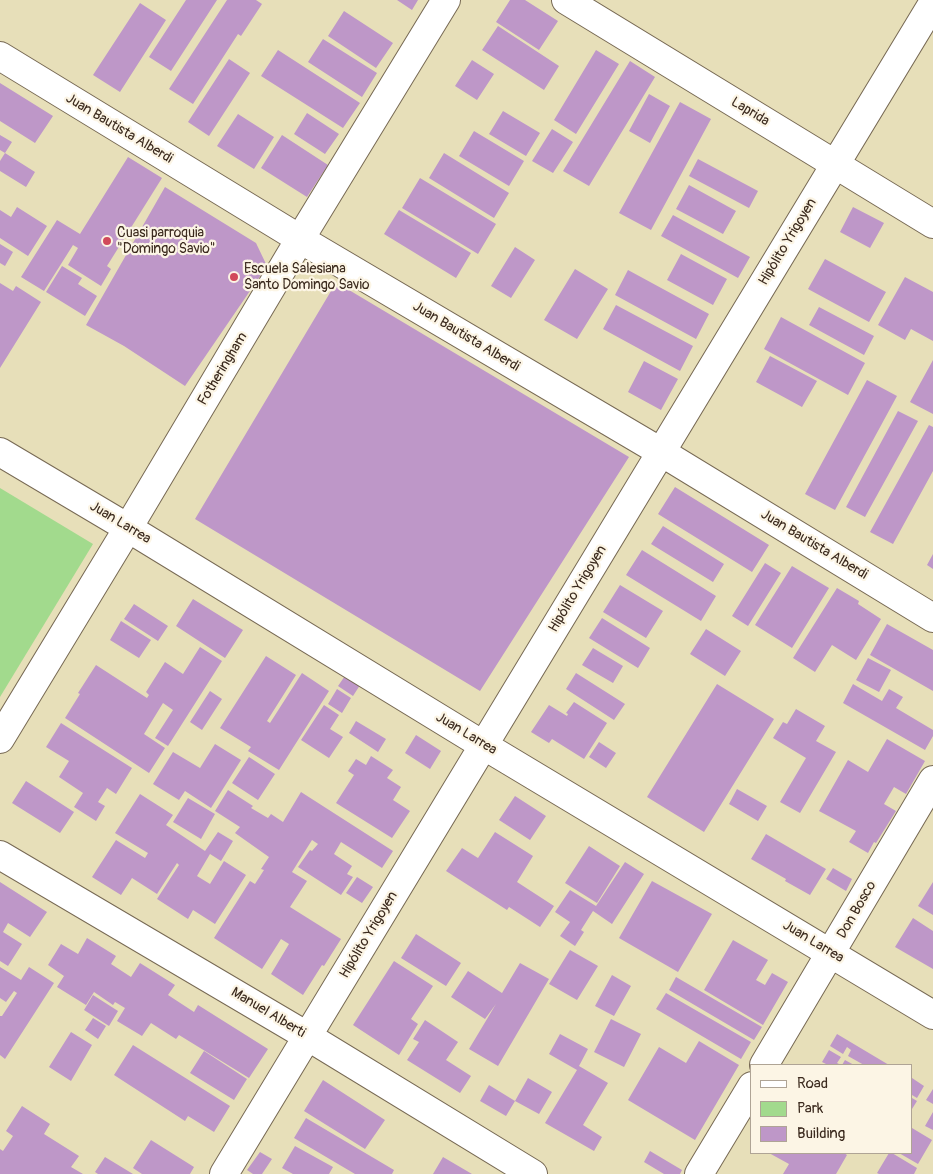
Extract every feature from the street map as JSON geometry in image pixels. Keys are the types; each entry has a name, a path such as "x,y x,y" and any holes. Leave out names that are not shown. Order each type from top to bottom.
{"street":[{"name":"Fotheringham","path":"0,739 300,239 446,0"},
{"name":"Laprida","path":"566,0 933,224"},
{"name":"Hipólito Yrigoyen","path":"224,1174 933,3"},
{"name":"Juan Bautista Alberdi","path":"0,56 300,239 661,452 933,618"},
{"name":"Juan Larrea","path":"0,452 933,1015"},
{"name":"Don Bosco","path":"765,1064 933,780"},
{"name":"Manuel Alberti","path":"0,855 308,1036 533,1174"},
{"path":"700,1174 750,1089"}],"green space":[{"path":"0,488 93,544 0,697"}],"building":[{"path":"186,0 217,0 171,71 149,57"},
{"path":"227,0 256,0 262,4 241,36 238,34 193,104 169,89"},
{"path":"397,0 418,0 412,10"},
{"path":"510,0 525,0 558,21 539,50 496,22"},
{"path":"140,3 166,20 120,92 93,75"},
{"path":"344,11 393,43 376,68 328,36"},
{"path":"498,26 559,66 544,90 482,50"},
{"path":"323,39 377,73 362,97 308,62"},
{"path":"278,50 360,103 343,128 261,76"},
{"path":"596,50 619,64 576,134 554,120"},
{"path":"229,59 250,73 209,136 188,122"},
{"path":"472,60 494,74 477,100 455,86"},
{"path":"630,61 655,77 589,186 563,171"},
{"path":"0,83 53,116 35,143 0,121"},
{"path":"649,94 670,106 650,143 629,131"},
{"path":"680,102 711,119 651,230 619,213"},
{"path":"503,111 540,133 526,156 489,134"},
{"path":"307,113 339,134 325,154 294,134"},
{"path":"238,114 274,137 254,169 217,146"},
{"path":"552,129 573,142 553,173 532,161"},
{"path":"474,131 524,161 509,186 459,156"},
{"path":"0,135 12,142 5,153 0,150"},
{"path":"282,135 328,165 307,197 261,168"},
{"path":"5,153 35,172 26,187 0,171 0,161"},
{"path":"444,153 509,193 494,218 429,178"},
{"path":"128,157 162,178 107,266 111,269 101,286 68,265 78,248 73,245 44,291 21,277 57,220 80,234"},
{"path":"698,159 758,191 749,208 689,176"},
{"path":"420,178 496,224 478,254 402,208"},
{"path":"689,185 736,211 723,234 676,209"},
{"path":"165,187 256,243 267,266 185,386 124,346 86,325"},
{"path":"17,207 47,226 28,256 0,238 0,210 11,217"},
{"path":"853,207 884,223 870,248 840,232"},
{"path":"399,210 471,253 456,278 384,234"},
{"path":"673,215 750,257 738,278 661,236"},
{"path":"0,244 13,252 5,266 0,263"},
{"path":"515,247 535,260 511,298 491,286"},
{"path":"681,254 727,279 713,305 667,280"},
{"path":"825,259 886,292 869,322 808,289"},
{"path":"62,266 82,278 78,284 97,296 85,316 46,292"},
{"path":"575,269 608,289 577,339 544,320"},
{"path":"628,270 709,314 696,339 615,295"},
{"path":"905,277 933,292 933,341 911,329 905,340 878,325"},
{"path":"0,283 13,291 16,286 41,302 0,368"},
{"path":"334,286 349,290 629,457 480,691 195,519"},
{"path":"616,305 693,346 680,371 603,329"},
{"path":"819,307 874,336 864,355 809,325"},
{"path":"781,317 865,363 848,395 764,349"},
{"path":"770,356 817,381 802,407 756,382"},
{"path":"933,360 933,414 910,402"},
{"path":"644,361 678,379 661,410 628,392"},
{"path":"867,380 897,396 835,510 805,494"},
{"path":"898,411 918,421 865,517 846,507"},
{"path":"929,425 933,427 933,471 893,544 870,532"},
{"path":"675,487 769,545 752,572 658,514"},
{"path":"663,526 724,564 713,582 651,544"},
{"path":"642,550 716,596 701,621 626,575"},
{"path":"933,554 933,569 927,565"},
{"path":"765,563 781,573 748,626 732,616"},
{"path":"792,566 829,588 792,648 755,625"},
{"path":"620,585 663,611 646,638 603,612"},
{"path":"837,588 859,601 858,604 881,619 856,660 832,645 815,672 793,658"},
{"path":"193,599 243,630 225,658 176,626"},
{"path":"134,604 168,626 158,641 124,619"},
{"path":"602,618 650,648 638,668 589,638"},
{"path":"121,621 151,640 139,658 110,640"},
{"path":"887,624 933,650 933,691 870,655"},
{"path":"706,629 741,651 725,676 690,654"},
{"path":"200,647 222,661 168,746 155,738 173,710 163,703 144,734 165,748 149,773 65,718 96,665 147,698 149,695 146,692 165,662 183,674"},
{"path":"593,648 623,666 613,683 582,665"},
{"path":"266,656 296,675 267,721 270,723 302,673 329,691 279,770 248,751 251,747 220,728"},
{"path":"868,658 891,670 879,692 856,680"},
{"path":"347,673 362,682 353,696 338,686"},
{"path":"576,673 625,704 614,720 566,689"},
{"path":"717,684 774,719 704,832 647,797"},
{"path":"853,684 882,701 889,689 903,697 896,708 933,730 933,736 925,750 843,703"},
{"path":"337,689 351,698 342,713 328,704"},
{"path":"210,691 222,699 202,730 190,722"},
{"path":"574,702 607,723 584,759 552,739 549,743 531,732 549,705 567,716 568,714 566,713"},
{"path":"324,705 339,715 330,729 343,737 329,758 301,740"},
{"path":"796,709 825,726 816,741 836,752 800,813 780,802 806,758 773,738 783,722 787,724"},
{"path":"356,721 386,739 378,752 349,733"},
{"path":"61,723 132,768 116,794 107,788 98,802 105,806 96,821 74,807 83,793 59,777 69,761 46,747"},
{"path":"416,735 441,751 430,769 405,753"},
{"path":"887,739 925,761 906,794 894,787 884,804 896,811 868,853 849,842 856,831 819,811 848,760 868,772"},
{"path":"599,742 616,753 606,768 589,757"},
{"path":"215,744 241,760 211,808 185,791 179,800 153,784 173,752 200,768"},
{"path":"371,756 393,770 387,778 401,787 393,800 410,811 392,838 336,803 354,775 348,771 356,759 366,765"},
{"path":"249,757 275,774 258,800 232,783"},
{"path":"26,781 74,812 60,833 12,803"},
{"path":"737,789 767,806 758,821 729,804"},
{"path":"228,790 253,806 251,808 268,818 271,814 283,822 301,792 393,851 382,868 341,842 334,854 352,866 347,874 353,877 341,895 298,867 310,850 312,851 318,844 312,840 292,872 307,881 290,907 341,939 303,995 271,974 289,944 281,939 262,969 214,938 250,881 255,884 264,870 261,869 269,857 235,833 240,827 215,811"},
{"path":"140,794 173,815 166,825 205,851 218,832 233,841 221,861 210,854 197,876 210,884 224,861 246,875 215,924 193,910 188,919 157,899 179,865 177,863 157,894 132,878 121,895 92,877 116,840 145,858 148,853 115,833"},
{"path":"515,796 546,816 530,840 499,820"},
{"path":"188,798 215,814 201,839 173,822"},
{"path":"495,832 533,856 517,882 554,906 540,927 509,907 507,910 446,871 462,848 478,858"},
{"path":"766,834 826,869 810,895 751,859"},
{"path":"589,846 620,866 597,903 565,883"},
{"path":"625,862 644,874 612,924 593,911 581,930 584,932 575,946 560,936 570,922 555,912 570,890 596,906"},
{"path":"833,868 852,879 846,891 826,879"},
{"path":"357,877 373,887 362,903 346,893"},
{"path":"652,881 712,914 678,972 619,938"},
{"path":"0,882 47,912 30,937 8,923 3,932 22,944 8,966 0,961"},
{"path":"933,882 933,915 918,906"},
{"path":"913,918 933,931 933,969 895,947"},
{"path":"416,934 461,963 446,986 401,958"},
{"path":"87,938 116,956 111,964 131,977 140,963 175,985 168,995 194,1012 198,1005 268,1049 249,1078 179,1035 176,1039 151,1023 142,1036 117,1021 125,1008 115,1002 113,1005 94,992 86,1005 57,987 64,976 48,965 61,944 78,954"},
{"path":"733,940 768,960 756,980 765,985 772,973 788,982 763,1025 704,990"},
{"path":"570,950 598,966 577,1000 549,984"},
{"path":"394,961 433,986 411,1019 418,1024 399,1055 353,1025"},
{"path":"520,963 549,979 498,1066 469,1049 496,1004 485,1019 451,997 468,971 502,993"},
{"path":"0,967 21,980 29,967 54,983 5,1059 0,1055 0,1016 2,1016 17,993 14,991 6,1002 0,998"},
{"path":"612,975 631,986 614,1016 595,1006"},
{"path":"676,977 762,1027 754,1040 669,990"},
{"path":"666,993 751,1042 741,1059 656,1009"},
{"path":"93,995 118,1011 109,1026 84,1010"},
{"path":"93,1018 106,1026 98,1039 85,1030"},
{"path":"611,1019 641,1034 624,1067 594,1052"},
{"path":"425,1020 458,1042 446,1060 471,1076 460,1093 407,1060 419,1042 413,1039"},
{"path":"71,1032 92,1045 71,1081 49,1067"},
{"path":"560,1034 588,1049 579,1066 608,1083 583,1125 602,1137 594,1151 545,1123 577,1070 549,1054"},
{"path":"837,1034 887,1064 862,1064 848,1056 851,1050 847,1047 843,1054 830,1046"},
{"path":"699,1041 739,1065 695,1140 628,1100 659,1047 686,1063"},
{"path":"133,1045 230,1106 214,1132 188,1116 185,1121 114,1075"},
{"path":"829,1050 841,1057 837,1063 839,1064 826,1064 822,1062"},
{"path":"204,1051 247,1079 234,1100 190,1073"},
{"path":"845,1060 852,1064 843,1064"},
{"path":"528,1078 552,1092 539,1114 515,1101"},
{"path":"913,1079 924,1086 917,1098 913,1096"},
{"path":"323,1080 385,1120 365,1149 304,1111"},
{"path":"489,1085 515,1101 506,1116 480,1101"},
{"path":"933,1089 933,1104 926,1100"},
{"path":"913,1099 917,1101 913,1107"},
{"path":"22,1106 50,1124 44,1134 79,1156 71,1167 83,1174 0,1174 0,1149 3,1151 13,1136 6,1131"},
{"path":"933,1112 933,1130 925,1126"},
{"path":"306,1118 394,1170 392,1174 355,1174 294,1138"},
{"path":"913,1129 932,1140 918,1164 901,1154 913,1154"},
{"path":"151,1140 194,1167 190,1174 142,1174 133,1168"},
{"path":"295,1146 333,1167 329,1174 293,1174 282,1168"},
{"path":"650,1151 682,1170 680,1174 664,1174 644,1162"},
{"path":"260,1152 272,1159 262,1174 253,1174 247,1170"},
{"path":"771,1154 847,1155 836,1174 783,1174 789,1164"},
{"path":"888,1154 894,1154 917,1168 914,1174 877,1173"},
{"path":"105,1157 133,1174 98,1174 95,1172"},
{"path":"443,1157 472,1174 433,1174"}],"place":[{"name":"Cuasi parroquia \"Domingo Savio\"","path":"107,241"},
{"name":"Escuela Salesiana Santo Domingo Savio","path":"234,277"}]}
